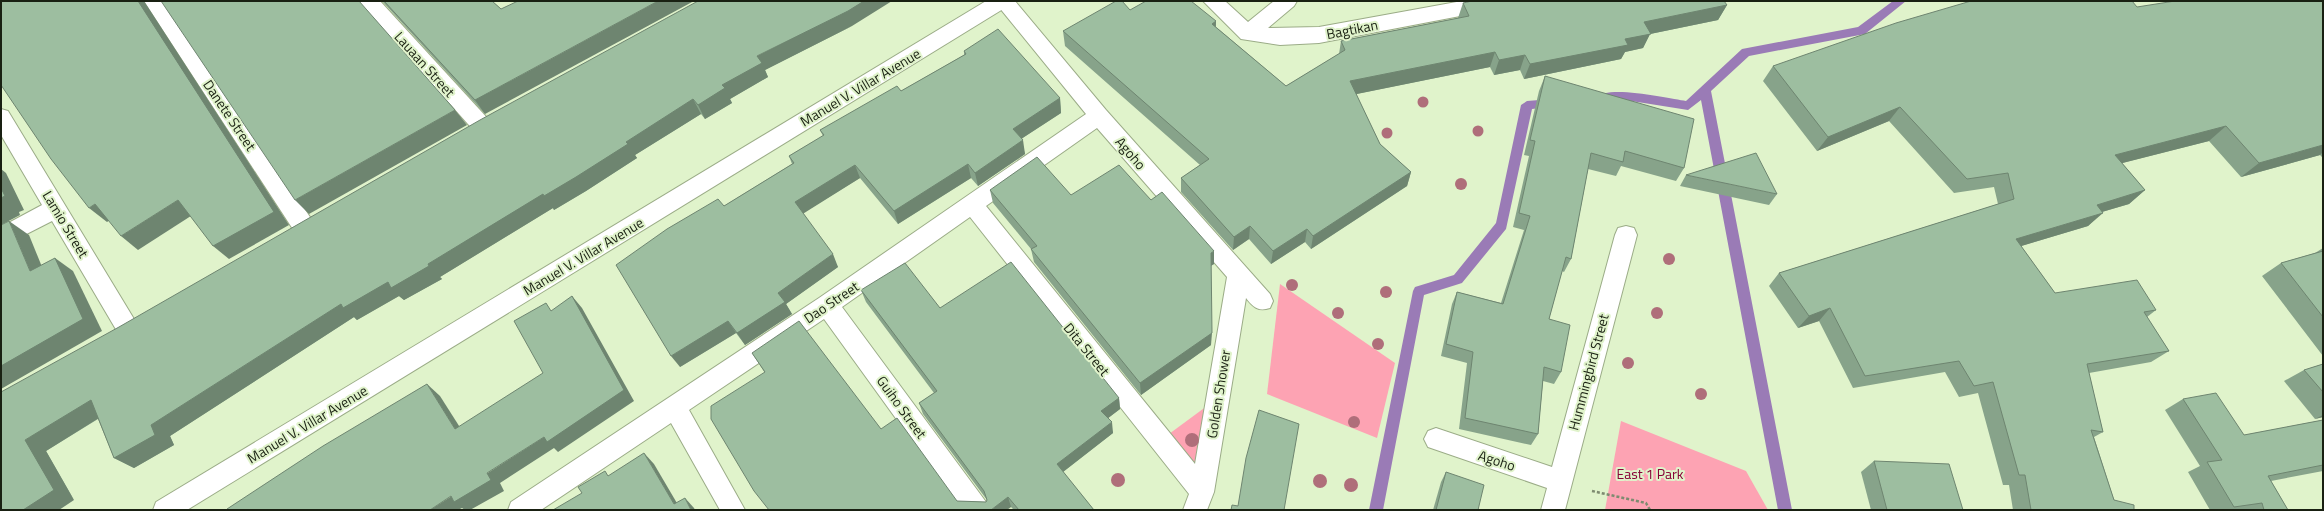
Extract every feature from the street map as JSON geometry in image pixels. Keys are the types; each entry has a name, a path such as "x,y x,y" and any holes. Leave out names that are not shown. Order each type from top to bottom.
{"street":[{"name":"Danete Street","path":"154,1 306,230"},
{"name":"Lauaan Street","path":"368,1 483,127"},
{"name":"Manuel V. Villar Avenue","path":"165,510 1001,1"},
{"name":"Agoho","path":"1004,1 1099,116 1238,276 1262,301"},
{"path":"1213,1 1248,34 1287,1"},
{"name":"Bagtikan","path":"1248,34 1280,37 1319,35 1502,1"},
{"path":"462,139 504,116"},
{"name":"Dao Street","path":"520,510 827,305 1099,116"},
{"name":"Lamio Street","path":"1,117 129,331"},
{"name":"Dita Street","path":"973,205 1198,501"},
{"path":"1,238 56,208"},
{"path":"285,241 326,218"},
{"name":"Hummingbird Street","path":"1553,510 1559,480 1626,235"},
{"name":"Golden Shower","path":"1198,501 1238,276"},
{"name":"Guiho Street","path":"827,305 977,510"},
{"path":"109,343 149,320"},
{"path":"674,406 733,510"},
{"name":"Agoho","path":"1436,439 1559,480"}],"path":[{"path":"1559,480 1612,497 1646,503 1650,510"}],"green space":[{"path":"1280,284 1395,363 1377,438 1267,394"},
{"path":"1207,406 1195,471 1169,434"},
{"name":"East 1 Park","path":"1621,421 1746,471 1768,510 1605,510"}],"building":[{"path":"1,1 138,1 274,212 213,246 178,200 121,236 95,204 89,208 51,159 1,85"},
{"path":"161,1 359,1 455,110 295,200"},
{"path":"384,1 492,1 501,9 518,1 658,1 475,100"},
{"path":"698,1 864,1 848,11 757,56 762,63 722,85 725,88 698,105 693,99 626,142 628,144 576,177 544,196 543,194 428,264 429,266 391,288 388,282 343,308 341,304 151,425 155,435 114,458 91,400 25,440 54,490 23,510 1,510 1,392 119,327 480,120"},
{"path":"1116,1 1122,1 1130,10 1146,1 1191,1 1216,21 1212,24 1286,86 1345,50 1341,41 1469,16 1463,3 1472,1 1724,1 1727,5 1644,22 1651,34 1625,39 1628,45 1530,64 1525,55 1499,60 1495,52 1350,81 1380,144 1411,172 1313,236 1307,229 1273,251 1250,226 1234,237 1181,178 1209,159 1063,31"},
{"path":"1971,1 2132,1 2137,7 2175,1 2323,1 2323,145 2259,163 2226,126 2115,155 2145,190 2097,205 2103,213 2016,239 2055,293 2137,280 2156,310 2144,312 2169,351 2087,364 2103,432 2091,430 2114,500 2134,505 2134,510 2031,510 2025,475 2019,475 1993,382 1974,386 1959,361 1865,376 1830,308 1809,316 1779,273 2014,199 2008,173 1967,179 1900,107 1828,137 1773,66 1896,23"},
{"path":"998,29 1060,98 1013,129 1023,140 975,173 968,164 894,211 855,165 795,202 833,254 778,293 785,302 737,333 728,321 671,356 616,265 667,229 718,199 724,206 794,163 789,156 824,135 820,130 897,86 901,91 966,54 964,51"},
{"path":"1545,76 1694,119 1684,168 1625,151 1623,162 1591,153 1571,259 1566,257 1549,319 1570,325 1561,372 1544,367 1538,434 1465,418 1473,352 1446,344 1457,292 1503,304 1530,216 1519,213 1535,141 1530,140"},
{"path":"1756,153 1777,194 1686,175"},
{"path":"1037,157 1071,195 1119,165 1151,200 1162,192 1214,251 1211,253 1212,333 1140,383 1031,249 1037,246 990,190"},
{"path":"1,188 5,196 1,198"},
{"path":"9,221 30,271 55,258 83,319 1,366 1,225"},
{"path":"2323,251 2323,317 2281,263"},
{"path":"1011,262 1119,398 1101,411 1112,422 1057,464 1094,510 1019,510 1008,497 991,510 769,510 754,491 711,419 711,406 765,372 752,353 799,321 881,429 897,418 957,501 986,502 987,500 984,491 919,403 937,391 861,290 905,263 940,308"},
{"path":"572,296 624,390 547,442 544,437 487,473 491,480 454,502 451,496 430,510 227,510 323,446 427,384 455,429 543,373 514,321 546,303 551,311"},
{"path":"2323,364 2323,392 2304,370"},
{"path":"2216,393 2244,435 2323,420 2323,465 2268,476 2288,510 2264,510 2262,503 2234,507 2207,462 2222,460 2183,399"},
{"path":"1259,410 1299,424 1284,510 1231,510 1232,505 1238,506 1246,458"},
{"path":"644,453 674,504 685,498 691,510 553,510 582,493 578,487 605,471 608,476"},
{"path":"1874,461 1949,464 1963,510 1887,510"},
{"path":"1446,472 1484,485 1478,510 1436,510"}],"waterway":[{"path":"1705,90 1746,52 1861,31 1901,1"},
{"path":"1603,98 1625,96 1688,106 1705,90"},
{"path":"1705,90 1785,510"},
{"path":"1376,510 1419,291 1458,279 1502,225 1527,105 1552,103"}]}
